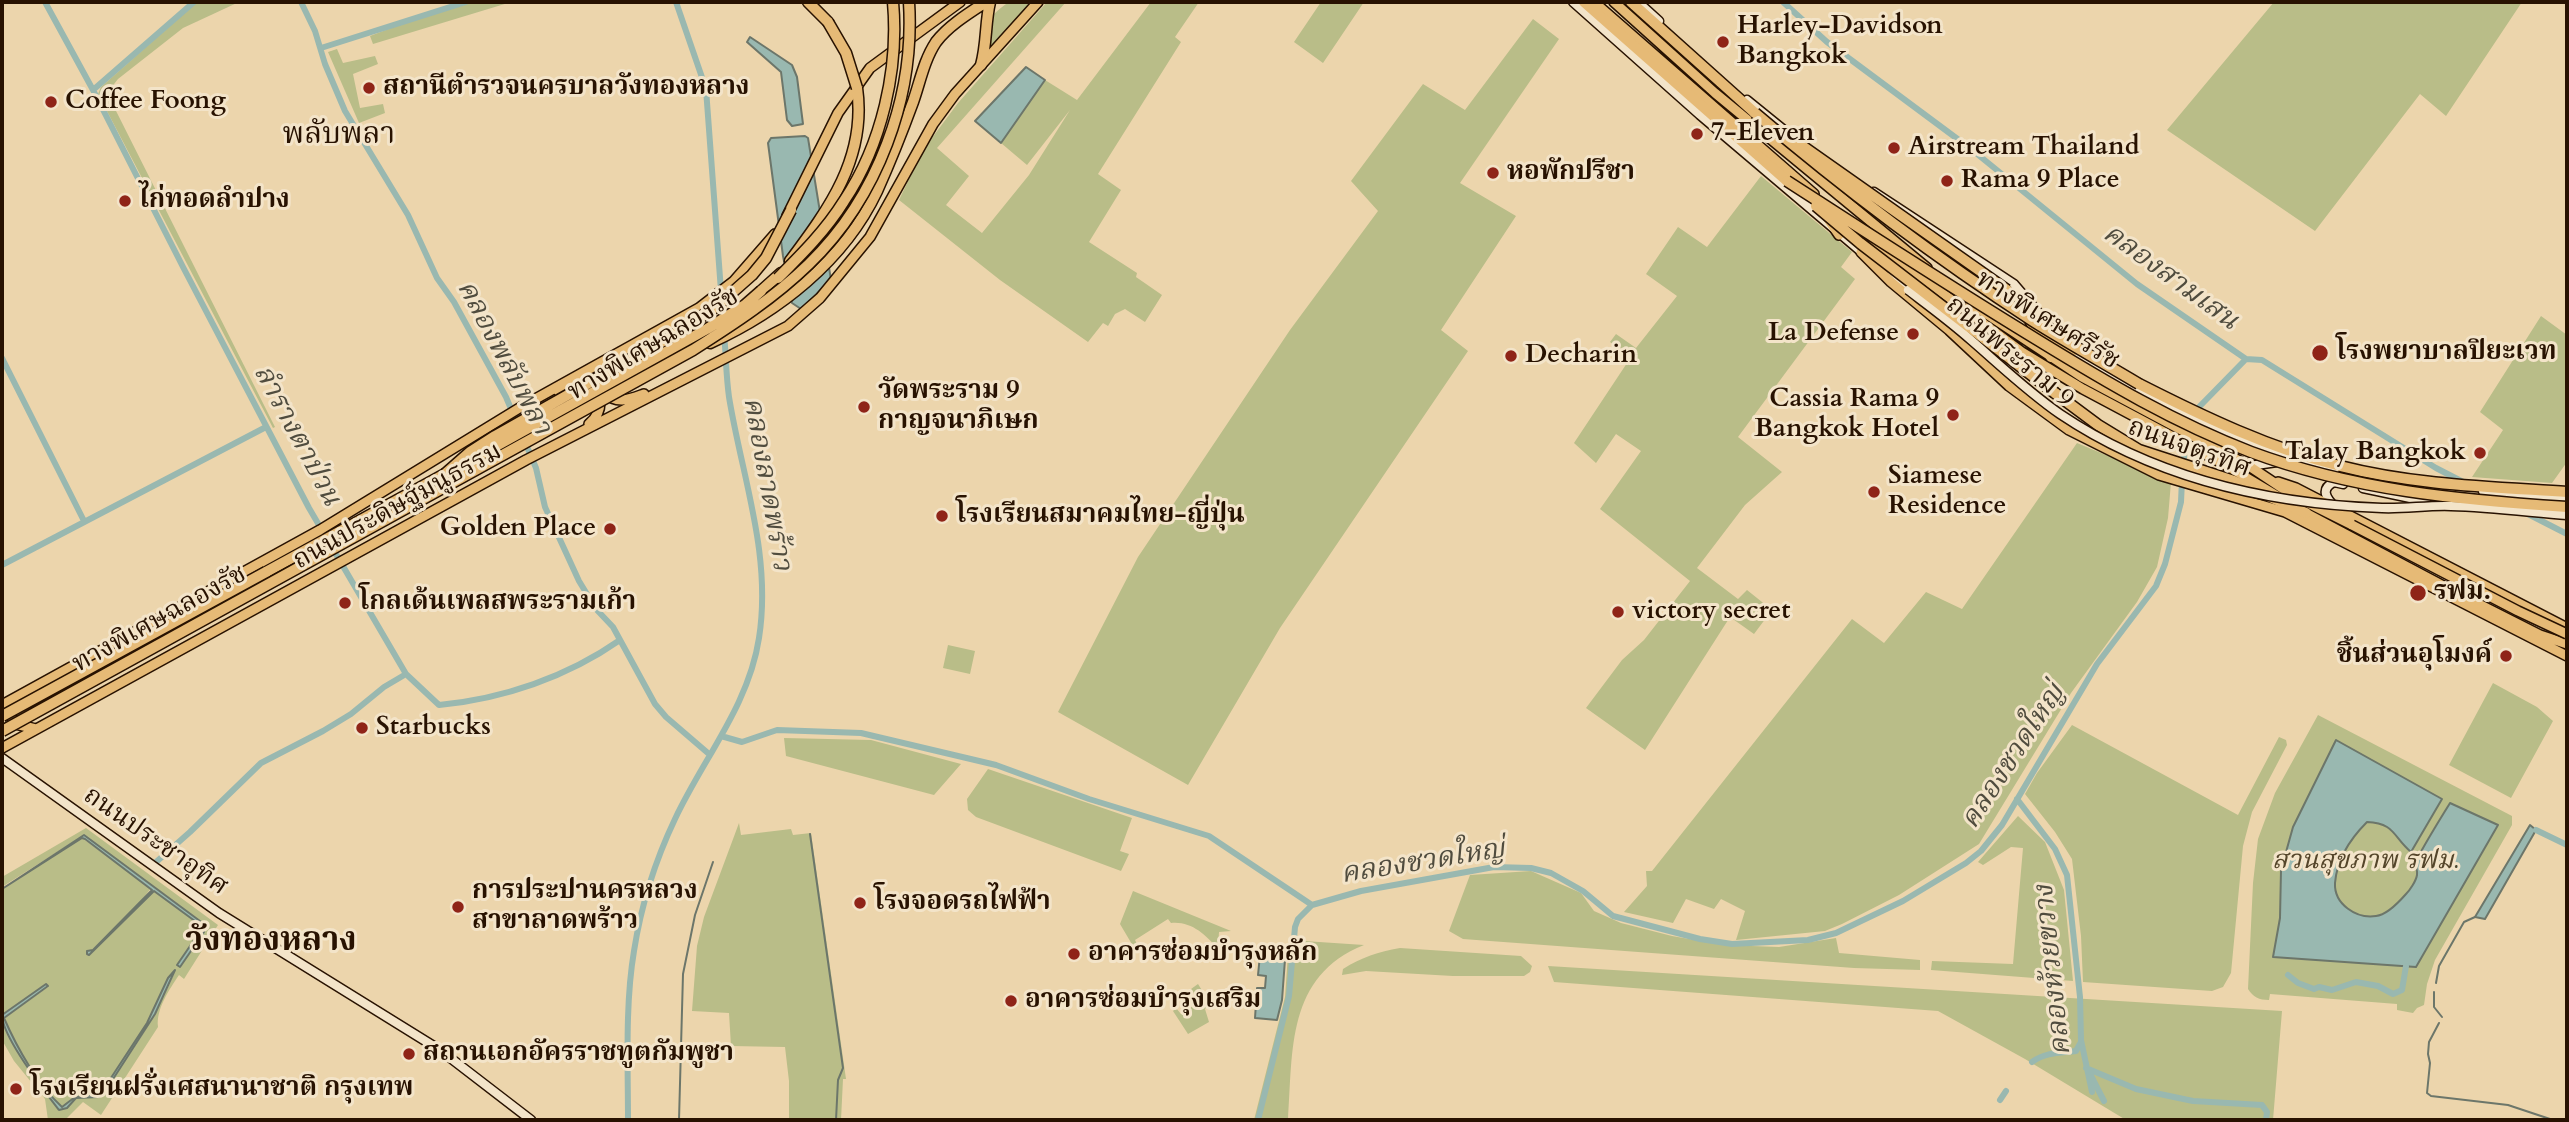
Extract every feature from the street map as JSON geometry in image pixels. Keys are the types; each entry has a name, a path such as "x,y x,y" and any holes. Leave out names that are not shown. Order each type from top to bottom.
{"highway":[{"path":"778,278 837,194 852,158 860,120 857,88 846,53 828,22 808,2"},
{"name":"ทางพิเศษฉลองรัช","path":"2,716 445,474 707,329 745,305 778,278 830,221 850,192 872,148 889,86 894,33 893,2"},
{"name":"ทางพิเศษฉลองรัช","path":"2,731 693,350 753,311 790,281 825,246 853,210 881,162 901,96 910,37 909,2"},
{"path":"693,350 765,315 805,282 838,248 875,195 914,100 923,69 938,40 956,23 988,2"},
{"path":"981,65 985,52 988,2"},
{"name":"ทางพิเศษศรีรัช","path":"1584,2 1787,181 2125,393 2211,436 2287,464 2367,485 2459,500 2567,507"},
{"name":"ทางพิเศษศรีรัช","path":"1631,2 1755,113 1883,217 2033,321 2139,384 2243,434 2341,466 2429,481 2567,492"},
{"path":"1755,113 2007,290 2024,308 2051,357"},
{"path":"1787,181 1860,243 2119,439 2139,450 2234,481 2306,513"},
{"path":"445,474 470,452 495,436 674,335 718,306 752,275 766,258 791,210"},
{"path":"2035,329 2071,353"}],"main road":[{"name":"ถนนประดิษฐ์มนูธรรม","path":"2,705 324,527 507,415 699,308 734,281 761,253 791,210 838,113 870,68 960,2"},
{"name":"ถนนประดิษฐ์มนูธรรม","path":"2,748 551,447 788,326 820,298 870,237 933,124 981,65 1038,2"},
{"name":"ถนนพระราม 9","path":"1573,2 1861,252 2009,386 2054,421 2159,475 2285,512 2567,656"},
{"name":"ถนนพระราม 9","path":"1594,2 1869,240 2022,352 2083,389 2233,457 2294,496 2567,634"},
{"name":"ถนนพระราม 9","path":"1614,2 1715,93 1963,298 2145,416 2306,513 2540,635 2567,643"},
{"name":"ถนนพระราม 9","path":"1638,2 1726,83 1843,175 1884,198 2014,284 2071,353"},
{"path":"1807,188 1839,235"},
{"name":"ถนนจตุรทิศ","path":"1861,252 1971,340 2012,378 2061,414 2104,440 2155,463 2261,496 2384,508 2449,506 2567,515"},
{"path":"1931,284 1927,276 1930,273 1935,274"},
{"path":"1948,330 1970,313"},
{"path":"638,342 601,373 600,382 604,392 609,397 623,401 672,384"},
{"name":"ถนนจตุรทิศ","path":"2071,353 2148,397 2300,460 2423,486 2567,498"},
{"path":"526,404 578,385 592,389 599,400 599,414 568,438"},
{"path":"2249,466 2300,460"},
{"path":"2324,467 2327,477 2334,482 2449,506"},
{"name":"ถนนพระราม 9","path":"2267,478 2296,488 2567,628"},
{"path":"2234,481 2285,512"},
{"path":"2334,482 2327,485 2325,490 2326,497 2336,508"},
{"path":"2378,561 2415,572"},
{"path":"2438,584 2448,577 2448,567"},
{"path":"2451,590 2450,578 2459,573"},
{"path":"2540,635 2567,650"},
{"path":"17,697 12,703 10,714 15,724 36,729"},
{"name":"ถนนประชาอุทิศ","path":"2,758 219,914 440,1050 531,1120"}],"green space":[{"path":"197,2 239,2 183,28 118,79 107,93 275,427 273,428 98,94 101,87"},
{"path":"474,2 508,3 373,44 370,36 407,22"},
{"path":"1009,2 1032,2 990,50 990,22 996,12"},
{"path":"1047,2 1066,2 937,148 969,176 946,205 982,233 1029,175 1070,110 1027,165 1001,143 1045,80 1077,100 1151,2 1199,2 1175,37 1181,42 1098,174 1121,190 1089,242 1137,273 1136,277 1162,295 1145,322 1125,309 1115,314 1108,326 1103,323 1088,342 1000,280 899,200 923,150 958,103"},
{"path":"1321,2 1364,2 1323,63 1294,42"},
{"path":"2274,2 2522,2 2446,116 2420,94 2315,231 2167,130"},
{"path":"1533,19 1559,39 1460,183 1516,216 1441,330 1468,351 1280,628 1188,785 1058,712 1138,557 1290,330 1378,211 1351,181 1423,84 1465,110"},
{"path":"337,49 343,63 375,56 378,64 353,74 360,108 383,104 385,113 359,123 328,52"},
{"path":"1761,176 1852,252 1841,267 1855,279 1738,437 1782,472 1745,505 1697,568 1738,599 1747,590 1772,610 1754,634 1730,617 1645,750 1586,708 1622,660 1644,640 1690,581 1600,509 1641,451 1616,434 1596,463 1574,443 1631,357 1610,342 1616,334 1636,348 1677,296 1646,274 1678,227 1707,247"},
{"path":"2541,316 2567,335 2567,462 2552,483 2472,477 2503,430 2480,412"},
{"path":"2077,443 2171,482 2168,518 2157,567 2137,602 2071,693 1979,844 1899,895 1825,931 1736,940 1745,911 1721,899 1714,909 1686,899 1673,923 1624,912 1647,886 1646,871 1652,871 1852,619 1884,643 1926,592 1962,609"},
{"path":"948,645 975,651 970,674 943,668"},
{"path":"2493,683 2537,707 2553,721 2511,798 2449,765"},
{"name":"สวนสุขภาพ รฟม.","path":"2318,715 2512,816 2512,825 2435,960 2424,1005 2413,1013 2397,1010 2397,1004 2270,994 2269,1000 2262,999 2254,996 2248,989 2258,839 2275,793"},
{"path":"2072,725 2238,815 2279,737 2286,740 2287,745 2252,812 2243,846 2231,973 2223,987 2212,991 2083,982 2081,936 2072,859 2025,794"},
{"path":"784,738 871,740 961,764 934,795 786,756"},
{"path":"988,769 1132,818 1120,851 1129,854 1121,871 976,817 968,810 967,799"},
{"path":"2018,816 2045,842 2064,890 2073,981 1931,970 1932,961 2013,964 2023,848 2011,847 1983,865 1978,862"},
{"path":"739,823 741,835 791,829 793,835 811,833 846,1079 843,1079 841,1120 789,1120 789,1081 785,1047 731,1046 729,1013 692,1011 697,946 704,917"},
{"path":"86,828 218,925 184,979 179,975 171,987 161,1007 158,1027 101,1115 83,1102 65,1120 48,1120 45,1099 14,1061 2,1040 2,1022 26,1065 55,1105 59,1110 67,1108 76,1098 99,1097 151,1021 175,971 143,1031 103,1090 78,1096 62,1107 29,1065 4,1018 48,987 46,984 2,1015 2,889 82,838 151,888 139,904 153,890 202,925 203,930 178,963 180,967 204,932 204,924 84,835 2,887 2,877"},
{"path":"1531,871 1581,893 1594,911 1621,923 1672,936 1724,945 1779,947 1836,938 1839,953 1920,960 1920,970 1854,968 1463,939 1449,931 1470,875"},
{"path":"1133,891 1231,931 1219,932 1218,949 1197,930 1185,924 1171,923 1168,919 1135,940 1137,944 1133,946 1120,924"},
{"path":"1289,940 1364,945 1339,959 1320,976 1307,996 1294,1042 1288,1120 1254,1120 1285,997"},
{"path":"1400,948 1521,956 1532,966 1530,972 1524,976 1453,976 1366,971 1342,975 1343,969 1357,961"},
{"path":"1548,966 2282,1011 2273,1120 2126,1120 2025,1059 1938,1011 1554,982"},
{"path":"1198,984 1210,1003 1205,1009 1209,1022 1188,1034 1173,1011 1176,1008 1181,1014 1199,1002 1191,989"}],"water":[{"path":"750,37 792,65 797,77 803,124 792,126 787,120 781,72 747,42"},
{"path":"1026,67 1045,80 1001,143 975,121"},
{"path":"771,138 808,138 831,280 801,309 792,303 768,143"},
{"path":"2336,740 2442,799 2411,852 2383,825 2367,822 2355,835 2342,857 2335,883 2338,897 2354,912 2368,916 2380,915 2392,908 2408,892 2416,877 2417,859 2450,803 2498,825 2416,967 2273,957 2280,918 2281,870 2293,827"},
{"path":"2530,825 2536,830 2485,919 2475,917"},
{"path":"84,835 204,924 204,932 180,967 177,965 203,927 154,891 89,955 87,954 87,951 93,950 152,890 85,839 82,838 2,889"},
{"path":"1261,945 1286,946 1282,1000 1277,1020 1255,1018 1257,988 1265,988 1266,976 1258,975"},
{"path":"175,970 155,1014 104,1093 99,1097 76,1098 67,1108 59,1110 16,1050 2,1015 46,984 48,986 4,1018 29,1065 62,1107 75,1097 98,1094 103,1090 147,1023 168,978"}],"waterway":[{"name":"ลำรางตาป่วน","path":"45,2 309,508 406,674 439,705 463,702 534,684 578,665 620,640"},
{"path":"93,90 194,2"},
{"name":"คลองพลับพลา","path":"301,2 315,31 325,64 345,111 408,215 437,278 454,302 506,397 536,468 545,507 579,581 596,609 613,627 655,704 709,754"},
{"path":"321,48 466,2"},
{"name":"คลองลาดพร้าว","path":"676,2 706,89 721,291"},
{"name":"คลองสามเสน","path":"1783,2 1827,42 1971,149 2137,284 2246,359 2262,360 2436,468 2467,484"},
{"name":"คลองลาดพร้าว","path":"628,1120 629,992 634,951 645,901 661,851 675,819 746,686 759,638 762,607 759,546 729,397 724,333"},
{"path":"2,358 84,521"},
{"name":"คลองชวดใหญ่","path":"2195,415 2200,406 2246,359"},
{"path":"2,565 266,427"},
{"name":"คลองชวดใหญ่","path":"2183,466 2186,442"},
{"name":"คลองชวดใหญ่","path":"721,736 742,742 777,730 861,733 996,765 1089,799 1209,836 1312,905 1361,891 1494,867 1531,868 1551,873 1583,891 1613,916 1700,939 1732,944 1808,940 1836,933 1903,901 1981,851 2002,825 2097,664 2156,586 2165,564 2181,502 2182,480"},
{"name":"คลองสามเสน","path":"2524,512 2567,534"},
{"path":"155,863 261,763 351,714 384,687 406,674"},
{"name":"คลองห้วยขวาง","path":"2017,799 2055,849 2067,875 2080,997 2081,1040 2092,1092"},
{"path":"2536,830 2567,845"},
{"path":"810,834 843,1068 838,1080 836,1120"},
{"path":"679,1120 683,974 695,915 713,862"},
{"path":"1258,1120 1289,996 1295,927 1298,919 1312,905"},
{"path":"2436,983 2439,966 2464,922 2475,917"},
{"path":"2288,975 2298,983 2314,989 2319,987 2332,990 2356,982 2378,986 2393,994 2402,990 2406,966"},
{"path":"2434,992 2434,1007 2442,1017"},
{"path":"2439,1023 2429,1042 2427,1093 2431,1096 2508,1105 2553,1120"},
{"path":"2032,1062 2048,1055 2076,1051 2081,1042"},
{"path":"2086,1068 2136,1089 2193,1101 2262,1105 2267,1112 2266,1120"},
{"name":"คลองห้วยขวาง","path":"2089,1072 2104,1101"},
{"path":"2000,1100 2006,1091"}],"place":[{"name":"Harley-Davidson Bangkok","path":"1723,42"},
{"name":"สถานีตำรวจนครบาลวังทองหลาง","path":"369,88"},
{"name":"Coffee Foong","path":"51,102"},
{"name":"7-Eleven","path":"1697,134"},
{"name":"Airstream Thailand","path":"1894,148"},
{"name":"หอพักปรีชา","path":"1493,173"},
{"name":"Rama 9 Place","path":"1947,181"},
{"name":"ไก่ทอดลำปาง","path":"125,201"},
{"name":"La Defense","path":"1913,334"},
{"name":"โรงพยาบาลปิยะเวท","path":"2320,353"},
{"name":"Decharin","path":"1511,356"},
{"name":"วัดพระราม 9 กาญจนาภิเษก","path":"864,407"},
{"name":"Cassia Rama 9 Bangkok Hotel","path":"1953,415"},
{"name":"Talay Bangkok","path":"2480,453"},
{"name":"Siamese Residence","path":"1874,492"},
{"name":"โรงเรียนสมาคมไทย-ญี่ปุ่น","path":"942,516"},
{"name":"Golden Place","path":"610,529"},
{"name":"รฟม.","path":"2418,593"},
{"name":"โกลเด้นเพลสพระรามเก้า","path":"345,603"},
{"name":"victory secret","path":"1618,612"},
{"name":"ชิ้นส่วนอุโมงค์","path":"2506,656"},
{"name":"Starbucks","path":"362,728"},
{"name":"โรงจอดรถไฟฟ้า","path":"860,903"},
{"name":"การประปานครหลวง สาขาลาดพร้าว","path":"458,907"},
{"name":"อาคารซ่อมบำรุงหลัก","path":"1074,954"},
{"name":"อาคารซ่อมบำรุงเสริม","path":"1011,1001"},
{"name":"สถานเอกอัครราชทูตกัมพูชา","path":"409,1054"},
{"name":"โรงเรียนฝรั่งเศสนานาชาติ กรุงเทพ","path":"16,1089"}],"district":[{"name":"พลับพลา","path":"339,136"},
{"name":"วังทองหลาง","path":"271,942"}]}
